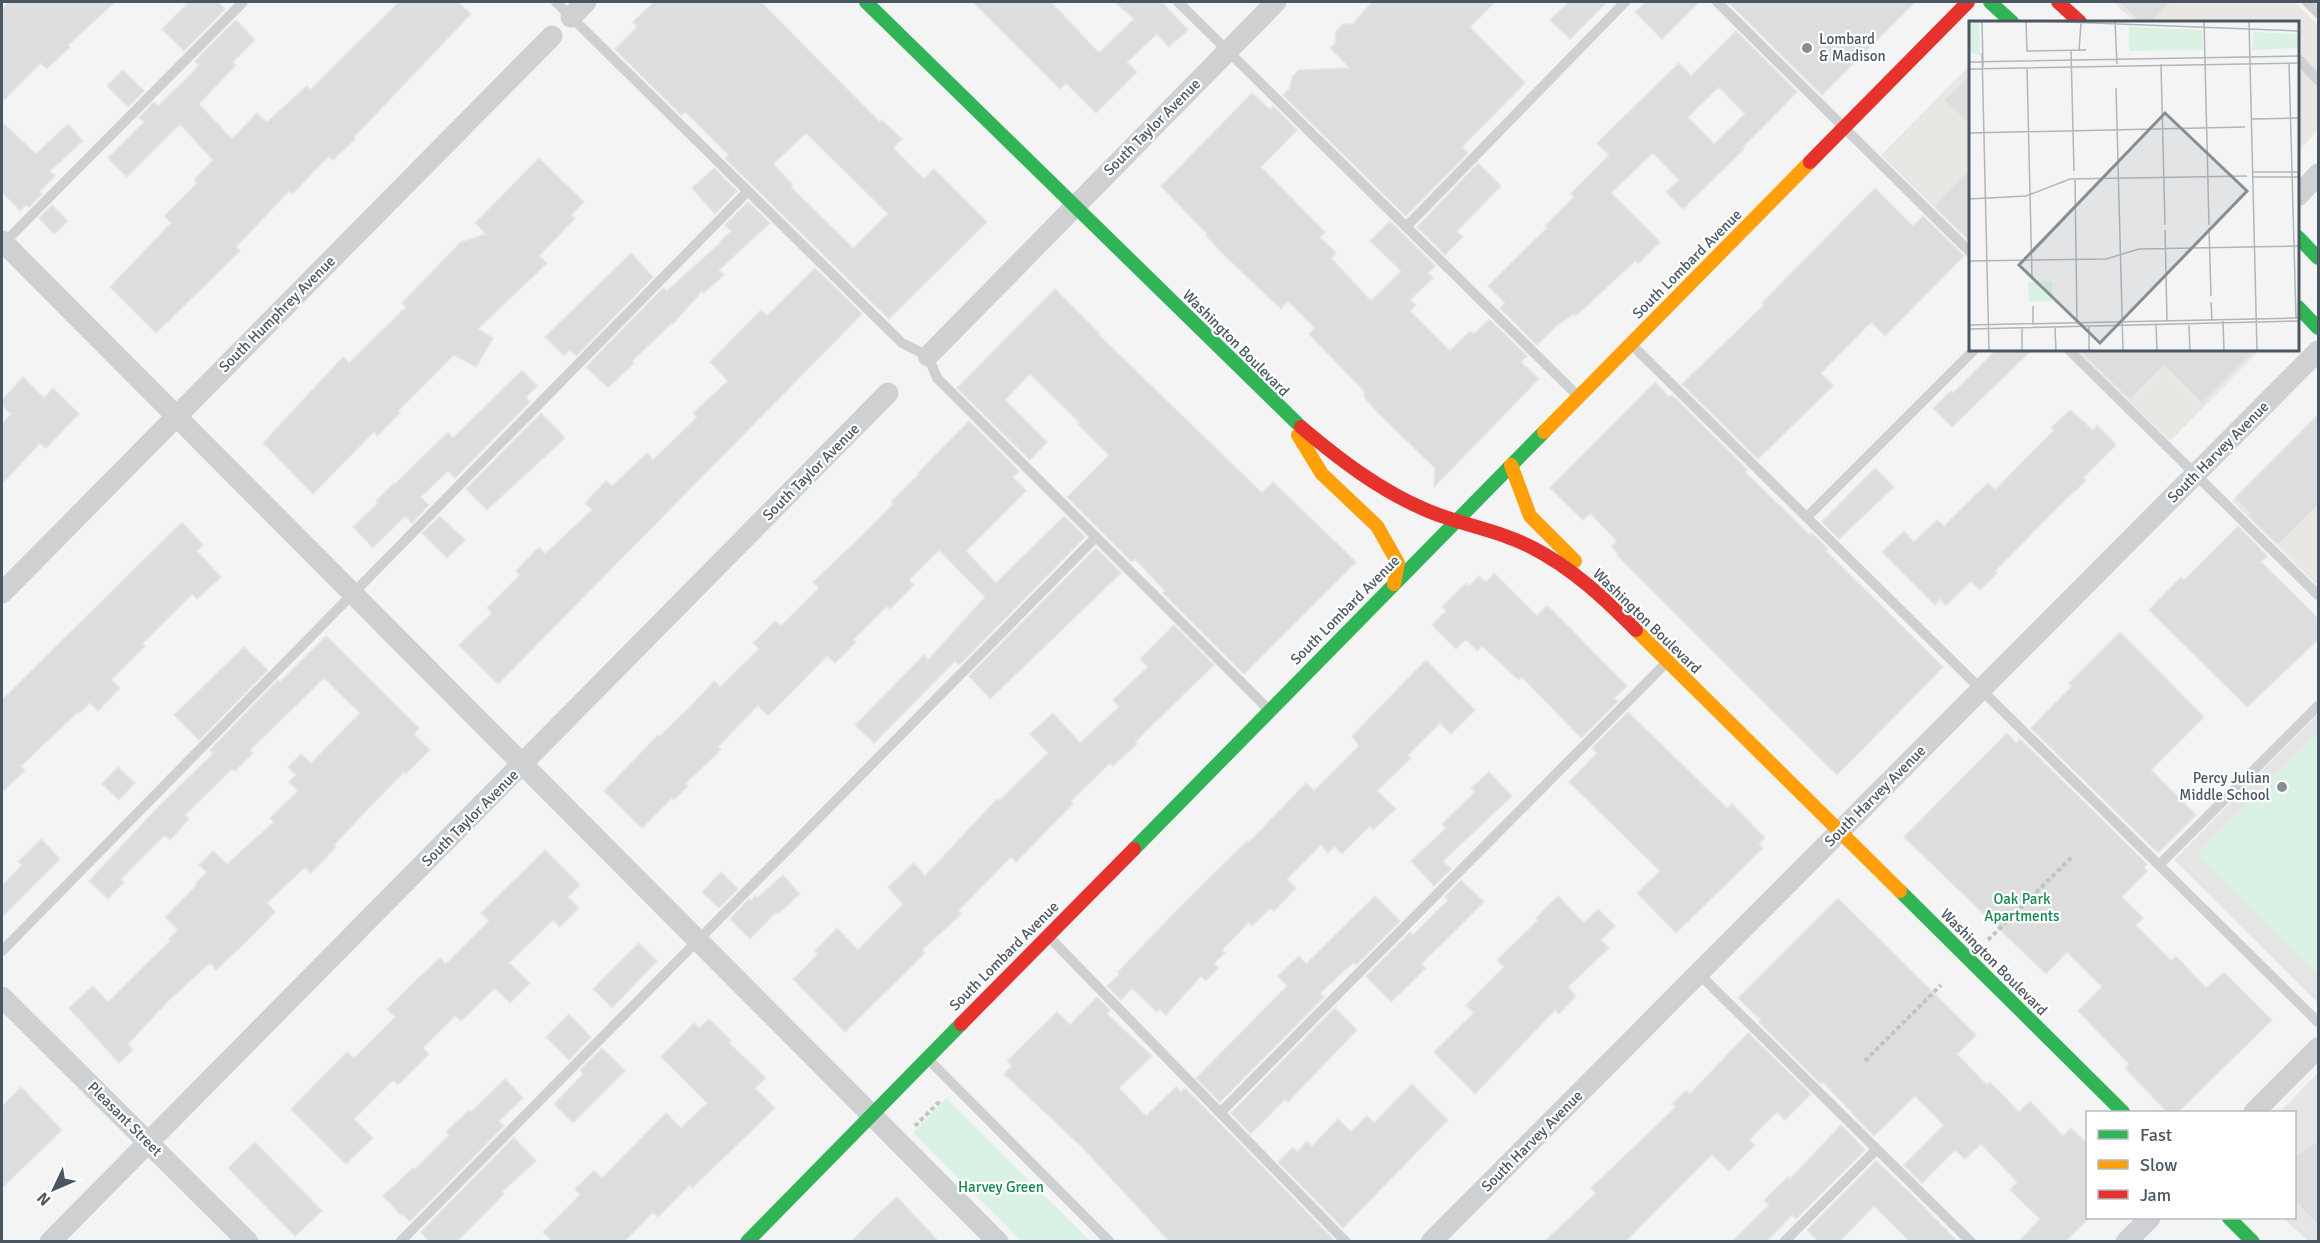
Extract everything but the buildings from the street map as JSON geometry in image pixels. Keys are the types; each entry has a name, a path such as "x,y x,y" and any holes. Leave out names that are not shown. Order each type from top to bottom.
{"street":[{"path":"571,17 586,2"},
{"name":"Washington Boulevard","path":"866,2 1284,413 1328,451 1370,481 1416,506 1510,537 1544,554 1606,600 2121,1111"},
{"name":"South Taylor Avenue","path":"928,356 1276,2"},
{"name":"South Lombard Avenue","path":"747,1242 1968,2"},
{"path":"1990,2 2011,21"},
{"path":"2058,2 2079,21"},
{"name":"South Humphrey Avenue","path":"2,593 552,36"},
{"path":"2299,194 2319,174"},
{"path":"2299,238 2319,258"},
{"path":"2,243 998,1242"},
{"path":"2299,308 2319,328"},
{"name":"South Harvey Avenue","path":"1431,1242 2319,351"},
{"name":"South Taylor Avenue","path":"50,1242 888,393"},
{"path":"1284,413 1322,474 1377,526 1398,564 1394,584"},
{"path":"1511,465 1530,516 1572,558 1606,600"},
{"name":"Pleasant Street","path":"2,997 248,1242"},
{"path":"2256,1111 2319,1048"},
{"path":"2126,1242 2149,1219"},
{"path":"2230,1219 2253,1242"}],"lane":[{"path":"2,243 243,2"},
{"path":"556,2 902,343 928,356 937,378 1270,710"},
{"path":"1178,2 1579,397"},
{"path":"1406,227 1625,2"},
{"path":"1717,2 1969,250"},
{"path":"2307,2 2319,13"},
{"path":"2299,60 2319,80"},
{"path":"2,951 748,191"},
{"path":"1631,344 2319,1022"},
{"path":"1807,517 1973,351"},
{"path":"2070,351 2319,595"},
{"path":"400,1242 1096,537"},
{"path":"1220,1113 1667,662"},
{"path":"2159,865 2319,706"},
{"path":"1048,936 1346,1242"},
{"path":"1698,973 1971,1242"},
{"path":"928,1058 1110,1242"},
{"path":"1784,1242 1876,1150"}],"path":[{"path":"1988,940 2072,857"},
{"path":"1865,1061 1941,985"},
{"path":"912,1129 941,1100"}],"shaded area":[{"path":"2113,2 2295,2 2318,25 2318,130 2299,151 2299,21 2134,21"},
{"path":"1969,66 1969,242 1881,155"},
{"path":"2078,351 2259,351 2170,441"},
{"path":"2318,413 2318,586 2232,501"},
{"name":"Percy Julian Middle School","path":"2318,714 2318,1003 2174,860"},
{"path":"2318,1073 2318,1241 2308,1241 2284,1219 2296,1219 2296,1111 2281,1111"}],"green space":[{"name":"Percy Julian Middle School","path":"2318,732 2318,975 2197,854"},
{"name":"Harvey Green","path":"946,1098 1090,1241 1021,1241 913,1133"}],"traffic: fast":[{"path":"866,2 1301,427"},
{"path":"1990,2 2011,21"},
{"path":"2299,238 2318,258"},
{"path":"2299,308 2318,328"},
{"path":"1134,849 1544,432"},
{"path":"1900,891 2122,1111"},
{"path":"747,1242 961,1024"},
{"path":"2230,1219 2253,1242"}],"traffic: slow":[{"path":"1544,432 1810,162"},
{"path":"1298,435 1322,474 1377,526 1398,563 1394,584"},
{"path":"1511,465 1530,516 1575,561"},
{"path":"1636,630 1900,891"}],"traffic: jam":[{"path":"1810,162 1968,2"},
{"path":"2058,2 2079,21"},
{"path":"1301,427 1360,473 1409,502 1439,515 1520,542 1547,556 1588,585 1636,630"},
{"path":"961,1024 1134,849"}],"place":[{"name":"Lombard & Madison","path":"1807,48"},
{"name":"Percy Julian Middle School","path":"2282,787"}],"park label":[{"name":"Oak Park Apartments","path":"2022,908"}]}
